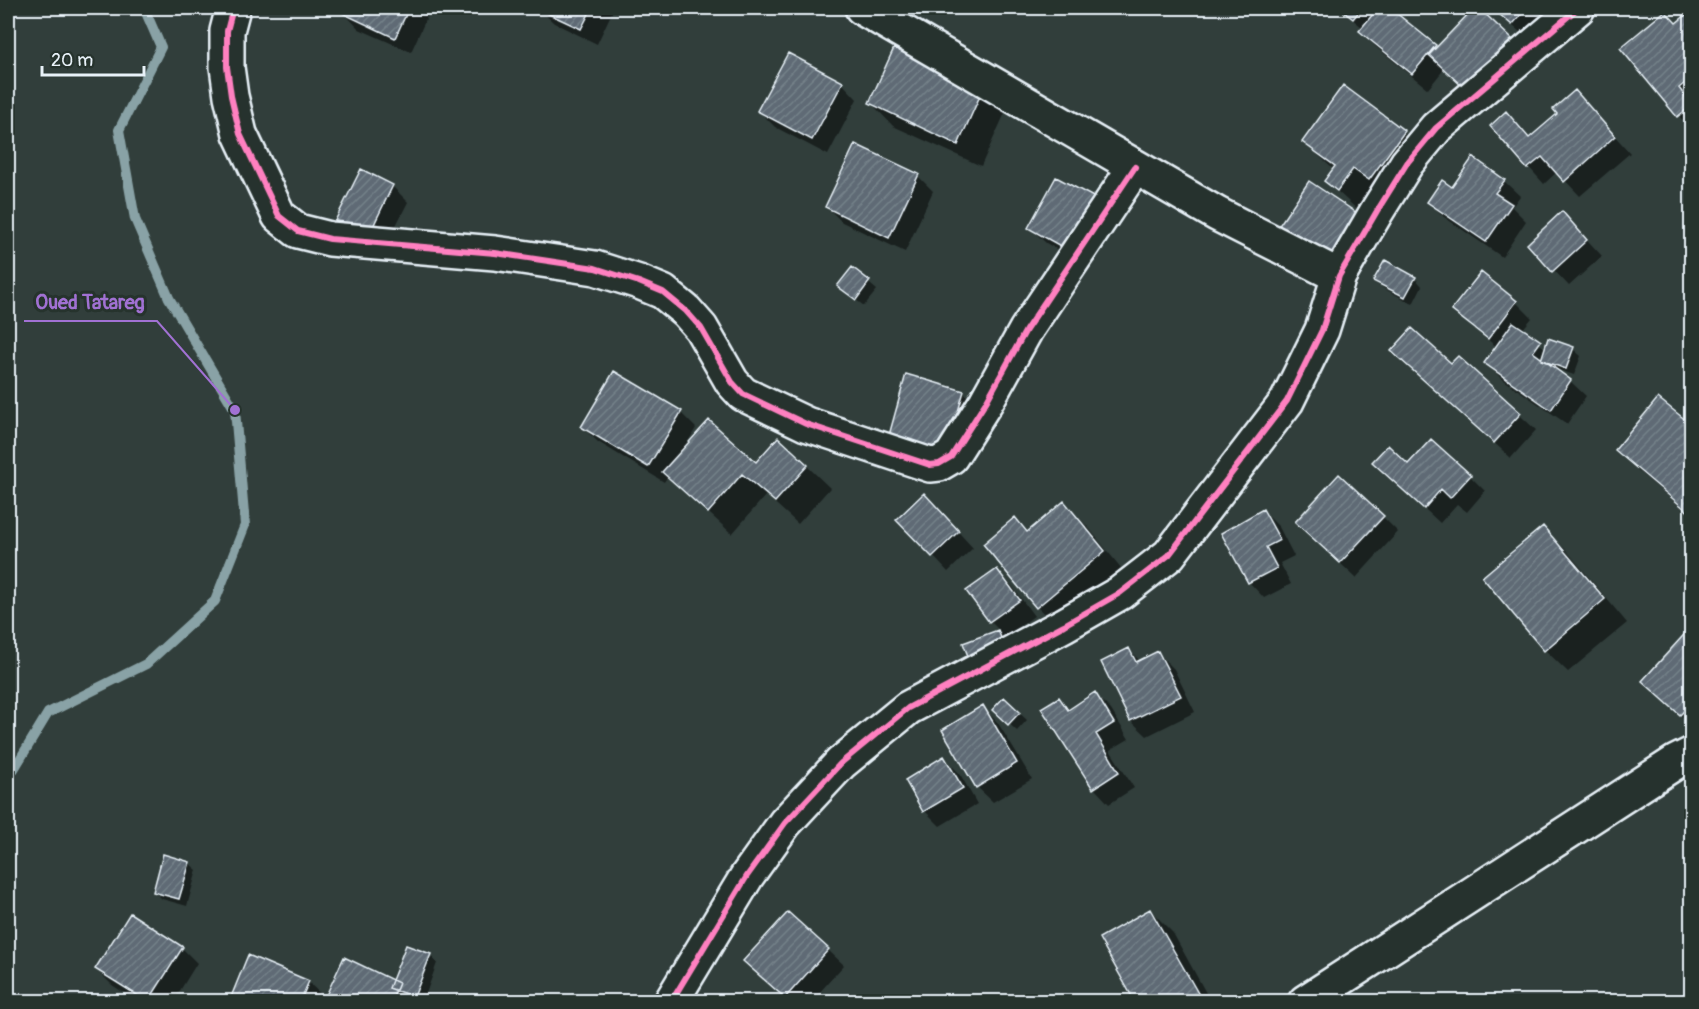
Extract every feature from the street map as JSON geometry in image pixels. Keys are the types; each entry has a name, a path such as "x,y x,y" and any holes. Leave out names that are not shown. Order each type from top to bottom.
{"street":[{"path":"233,8 226,31 227,67 240,134 279,216 298,231 330,239 495,253 595,268 639,282 663,292 686,311 701,328 732,382 743,394 806,424 930,465 939,464 951,457 986,402 1026,330 1135,167"},
{"path":"862,8 1217,214 1339,276"},
{"path":"671,1002 747,876 785,823 841,763 908,708 1120,593 1169,555 1287,401 1322,330 1339,276 1407,163 1436,128 1578,8"},
{"path":"1305,1002 1676,762 1692,754"}],"building":[{"path":"345,8 409,8 395,38 342,13"},
{"path":"536,8 592,8 581,29"},
{"path":"1339,8 1362,8 1353,19"},
{"path":"1378,8 1390,8 1436,45 1412,74 1359,31"},
{"path":"1474,8 1479,8 1512,39 1465,89 1429,55"},
{"path":"1492,8 1527,8 1512,25"},
{"path":"1692,10 1692,77 1679,88 1692,105 1677,117 1620,48 1665,11 1676,23"},
{"path":"894,48 983,89 958,145 869,103"},
{"path":"788,53 843,82 812,140 757,111"},
{"path":"1343,85 1405,131 1369,180 1353,169 1337,191 1324,181 1335,166 1302,142"},
{"path":"1575,90 1615,136 1564,182 1542,157 1527,169 1490,126 1506,111 1529,138 1557,114 1553,109"},
{"path":"855,144 919,174 889,238 825,207"},
{"path":"1473,157 1505,180 1495,193 1512,204 1486,242 1427,202 1442,180 1452,187"},
{"path":"361,169 393,185 366,241 333,225"},
{"path":"1056,177 1101,201 1073,253 1028,228"},
{"path":"1309,181 1369,221 1337,270 1276,230"},
{"path":"1562,211 1587,240 1552,272 1527,244"},
{"path":"1385,260 1416,277 1405,297 1373,281"},
{"path":"852,267 870,281 856,300 837,286"},
{"path":"1481,272 1517,301 1488,339 1451,310"},
{"path":"1513,322 1541,341 1533,352 1571,380 1551,410 1484,363"},
{"path":"1412,328 1451,363 1458,356 1521,413 1494,443 1391,351"},
{"path":"1548,338 1574,347 1566,369 1541,360"},
{"path":"614,371 682,411 648,467 581,427"},
{"path":"906,374 964,391 945,456 888,439"},
{"path":"1658,398 1692,425 1692,515 1615,450"},
{"path":"709,420 756,462 778,437 808,465 775,502 742,474 708,513 662,472"},
{"path":"1431,439 1471,475 1450,498 1441,489 1424,509 1372,462 1388,445 1408,464"},
{"path":"1339,474 1384,516 1340,563 1295,522"},
{"path":"924,493 959,531 932,557 896,520"},
{"path":"1064,501 1105,551 1036,608 983,544 1015,517 1027,532"},
{"path":"1263,509 1280,540 1266,547 1277,568 1248,583 1221,533"},
{"path":"1543,526 1605,599 1544,651 1482,577"},
{"path":"997,569 1020,600 989,622 966,591"},
{"path":"1692,626 1692,703 1680,715 1642,681"},
{"path":"998,630 1006,651 971,664 963,643"},
{"path":"1129,648 1136,662 1158,651 1181,696 1130,721 1101,662"},
{"path":"1095,692 1114,723 1096,734 1119,772 1093,789 1041,708 1059,697 1068,710"},
{"path":"1004,697 1020,712 1008,725 992,710"},
{"path":"983,705 1017,763 976,788 942,730"},
{"path":"944,756 963,788 923,812 905,780"},
{"path":"163,854 190,862 179,899 153,892"},
{"path":"1150,909 1203,1002 1135,1002 1099,938"},
{"path":"788,912 829,949 785,998 743,961"},
{"path":"130,913 183,947 148,1002 95,969"},
{"path":"406,945 431,954 414,997 389,988"},
{"path":"248,955 309,981 300,1002 229,1002"},
{"path":"344,957 399,983 391,1002 323,1002"}],"waterway":[{"path":"8,775 48,713 146,664 215,601 245,525 235,410 169,298 135,219 119,130 161,47 144,8"}],"cycle path":[{"path":"233,8 227,31 227,67 240,134 279,216 298,231 330,239 495,253 595,268 639,282 663,292 686,311 701,328 732,382 743,394 806,424 930,465 939,464 951,457 986,402 1026,330 1135,167"},
{"path":"671,1002 747,876 785,823 841,763 908,708 1120,593 1169,555 1287,401 1322,330 1339,276 1407,163 1436,128 1578,8"}],"place":[{"name":"Oued Tatareg","path":"235,410"}]}
